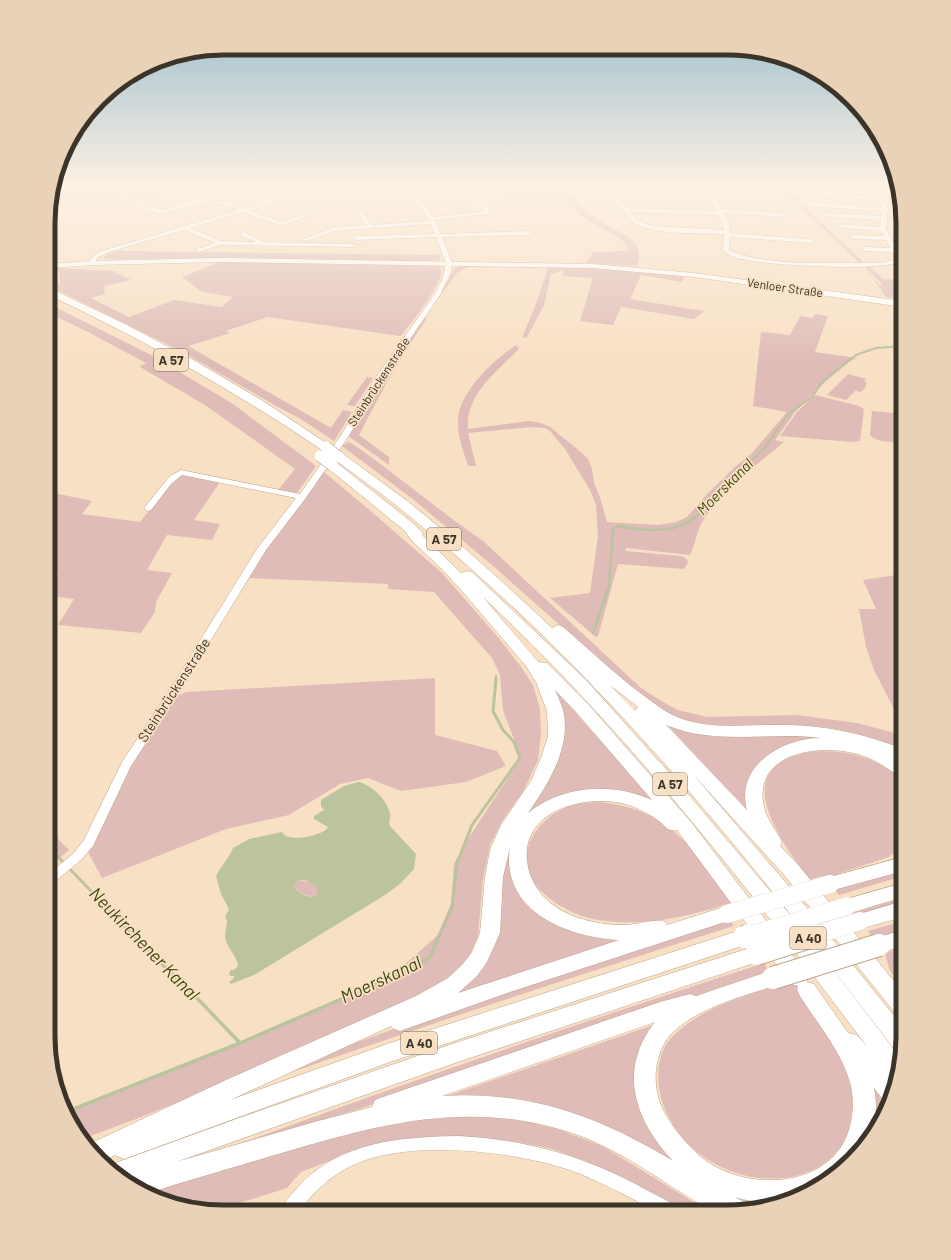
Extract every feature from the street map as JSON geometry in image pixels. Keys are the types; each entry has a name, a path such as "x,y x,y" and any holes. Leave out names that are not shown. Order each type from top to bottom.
{"highway":[{"name":"A 57","path":"55,294 100,315 232,386 323,452 410,511 478,568 594,679 693,785 810,924 896,1035"},
{"name":"A 57","path":"55,301 133,340 222,390 287,432 323,452"},
{"name":"A 57","path":"336,461 408,526 464,572 579,683 671,785 792,931 894,1066"},
{"path":"408,526 417,538 447,566 504,629 583,709 685,827 807,990 888,1089"},
{"path":"478,568 510,587 621,687 698,768 792,871 896,999"},
{"path":"100,1151 234,1087 423,1002 455,984 470,970 480,956 490,933 494,877 499,850 510,825 539,783 550,758 556,736 555,712 544,682 504,629"},
{"path":"621,687 670,721 689,727 733,732 802,730 830,734 878,746 896,753"},
{"path":"792,871 763,827 755,806 754,792 756,781 762,768 777,755 795,747 814,744 852,747 878,755 896,766"},
{"path":"717,917 634,932 603,930 576,925 553,914 535,900 523,883 516,866 517,849 522,834 530,821 544,809 560,801 596,795 629,799 651,807 667,817 725,881"},
{"path":"864,874 896,861"},
{"path":"234,1087 370,1033 507,984 717,917 896,866"},
{"name":"A 40","path":"123,1171 191,1145 397,1073 637,992 847,906 896,892"},
{"name":"A 40","path":"104,1156 397,1051 631,973 860,921 896,911"},
{"path":"803,1187 786,1191 759,1190 732,1184 708,1175 683,1157 660,1129 648,1103 644,1077 651,1045 666,1025 689,1009 773,978 896,940"},
{"path":"311,1134 660,1011 746,987"},
{"path":"807,990 849,1056 861,1083 864,1105 863,1126 854,1148"},
{"path":"142,1184 367,1118 436,1106 473,1104 506,1107 545,1114 574,1124 627,1146 725,1205"}],"main road":[{"name":"Venloer Straße","path":"55,266 92,263 220,260 592,266 653,271 896,303"}],"street":[{"path":"92,263 96,256 128,245"},
{"path":"199,250 217,245"},
{"path":"338,245 353,246"},
{"path":"442,245 449,264"},
{"path":"726,245 726,251 728,254 735,257 760,260 836,265 886,265 896,262"},
{"path":"892,245 895,250"},
{"path":"865,249 895,250"},
{"name":"Steinbrückenstraße","path":"55,876 77,857 89,843 126,765 174,692 262,549 302,497 344,437 380,377 437,295 448,272 449,264"},
{"path":"148,508 176,473 181,472 302,497"},
{"path":"293,1205 318,1178 334,1166 383,1149 409,1145 445,1143 490,1144 537,1152 585,1168 633,1190 658,1205"}],"shaded area":[{"path":"626,245 635,245 639,257 637,266 586,263 593,252 629,251"},
{"path":"840,245 845,245 865,264 861,264"},
{"path":"124,249 120,251 439,254 441,259 431,262 439,259 425,262 228,258 248,257 103,260 113,259 103,258 107,254"},
{"path":"219,262 436,265 443,267 444,269 444,277 441,281 443,268 432,265 441,268 438,283 419,312 400,336 268,317 225,331 230,333 188,346 331,428 343,410 352,412 334,441 301,419 179,350 55,289 55,282 60,284 58,268 113,271 131,280 105,286 104,294 91,298 129,317 174,300 222,307 232,297 202,292 182,277"},
{"path":"461,266 583,267 679,275 684,278 682,282 641,275 630,299 704,311 694,319 621,307 613,325 580,321 593,278 563,276 564,270 551,274 544,305 527,337 522,338 536,304 548,268 467,267 457,273 443,292 441,292 455,268"},
{"path":"865,267 869,267 883,279 896,280 896,298 886,297 881,290 884,289 881,289 872,277 883,288 880,282"},
{"path":"55,307 151,355 233,404 316,466 297,493 278,490 295,469 205,405 140,367 146,363 55,316"},
{"path":"815,314 828,316 815,352 857,358 850,361 825,382 795,412 775,440 784,442 739,480 718,501 701,524 690,555 626,548 625,551 681,556 686,558 688,562 684,569 618,564 598,636 596,637 550,598 590,593 598,536 596,505 590,490 565,449 550,431 545,428 531,427 468,433 476,466 468,466 460,440 458,424 459,413 469,390 487,369 516,345 519,349 492,375 477,395 468,417 468,429 529,421 541,423 550,427 588,459 607,522 658,525 676,522 687,517 709,492 752,453 787,412 753,406 761,332 790,335 800,316 813,318"},
{"path":"423,318 427,318 390,376 359,435 389,457 389,465 349,436 384,376 404,346 407,346 406,343"},
{"path":"848,374 866,379 864,382 867,382 867,384 863,390 859,392 856,390 846,400 827,395"},
{"path":"367,377 373,378 355,406 347,405"},
{"path":"815,395 859,406 864,409 860,441 852,442 780,436 797,412"},
{"path":"872,411 896,413 896,442 881,441 870,435"},
{"path":"348,442 353,444 483,541 640,687 661,701 678,710 707,717 797,715 857,723 896,733 896,746 865,736 826,727 800,725 714,725 681,719 665,712 642,698 492,565 414,500 342,446"},
{"path":"324,472 442,573 497,636 521,667 533,685 540,709 541,734 538,760 523,792 502,821 490,845 483,878 478,936 470,955 457,971 435,988 262,1067 144,1116 88,1137 72,1110 288,1023 395,973 437,936 451,904 454,864 464,845 521,758 503,710 500,675 492,658 434,592 388,589 388,584 249,578 267,547"},
{"path":"180,474 220,482 194,520 220,524 212,540 167,535 147,570 172,573 156,602 155,612 141,633 58,625 74,599 55,597 55,578 59,573 55,573 55,493 92,501 82,514 140,522"},
{"path":"896,575 896,713 874,670 866,647 859,609 876,609 863,580"},
{"path":"435,678 435,735 497,751 506,766 466,782 401,791 368,778 340,784 289,815 226,829 102,878 88,852 130,766 174,697 187,692"},
{"path":"551,685 659,807 630,796 559,799 513,848 551,916 630,937 451,995 474,973 501,860 553,759"},
{"path":"663,720 683,727 803,733 833,741 758,766 756,822"},
{"path":"818,751 842,752 864,757 896,774 896,851 889,857 825,878 822,876 809,880 783,842 773,822 766,802 765,785 772,769 789,758"},
{"path":"359,782 374,790 382,798 390,813 390,826 416,854 414,869 400,884 385,895 254,975 231,984 229,982 234,978 234,976 230,976 229,973 238,966 236,958 229,948 225,936 227,920 225,917 229,909 221,894 216,876 218,872 233,848 249,839 282,832 286,836 298,838 314,835 325,830 328,827 314,819 314,816 324,810 321,806 321,800 344,786","holes":["299,880 309,882 317,888 317,895 307,896 296,890 294,884"]},
{"path":"597,802 622,806 643,813 661,822 678,835 692,849 734,902 680,917 641,922 622,922 603,921 585,917 569,911 552,901 538,888 529,873 527,853 529,843 540,826 556,813 573,805"},
{"path":"55,836 69,850 55,862"},
{"path":"896,871 896,878 839,895 834,889"},
{"path":"299,880 310,882 317,888 317,895 307,896 298,892 294,887 294,884"},
{"path":"896,900 896,904 854,916 851,913"},
{"path":"730,920 734,926 616,963 266,1081 335,1050 490,995"},
{"path":"896,923 896,932 874,939 868,931"},
{"path":"896,949 896,978 890,971 885,953"},
{"path":"764,963 769,971 365,1107 263,1139 228,1148 495,1053"},
{"path":"794,980 827,1033 842,1061 852,1093 851,1119 845,1139 835,1155 820,1166 803,1174 784,1178 764,1178 744,1175 726,1169 702,1155 691,1147 673,1126 662,1101 659,1087 658,1081 661,1055 671,1038 684,1026 699,1016 729,1002"},
{"path":"659,1023 645,1048 672,1152 784,1195 761,1202 739,1205 631,1140 435,1100"},
{"path":"880,1088 886,1094 879,1111 864,1136 873,1090"},
{"path":"433,1116 482,1116 528,1122 560,1130 602,1146 699,1205 665,1205 586,1161 549,1148 512,1141 474,1137 433,1139 386,1145 332,1160 301,1172 287,1188 233,1205 212,1205 190,1202 155,1190 353,1132"}],"waterway":[{"name":"Moerskanal","path":"733,477 765,448 788,414 812,397 823,381 856,355 876,348 896,347"},
{"name":"Moerskanal","path":"593,633 609,586 613,529 618,526 657,530 685,524 693,519 709,504 733,477"},
{"name":"Moerskanal","path":"439,937 452,907 457,863 472,825 520,758 514,742 503,730 493,711 496,679"},
{"name":"Neukirchener Kanal","path":"55,853 64,863"},
{"name":"Neukirchener Kanal","path":"68,867 135,937"},
{"name":"Neukirchener Kanal","path":"133,936 197,998 240,1043"},
{"name":"Moerskanal","path":"240,1043 413,968 430,957 439,936"},
{"name":"Moerskanal","path":"72,1110 240,1043"}]}
